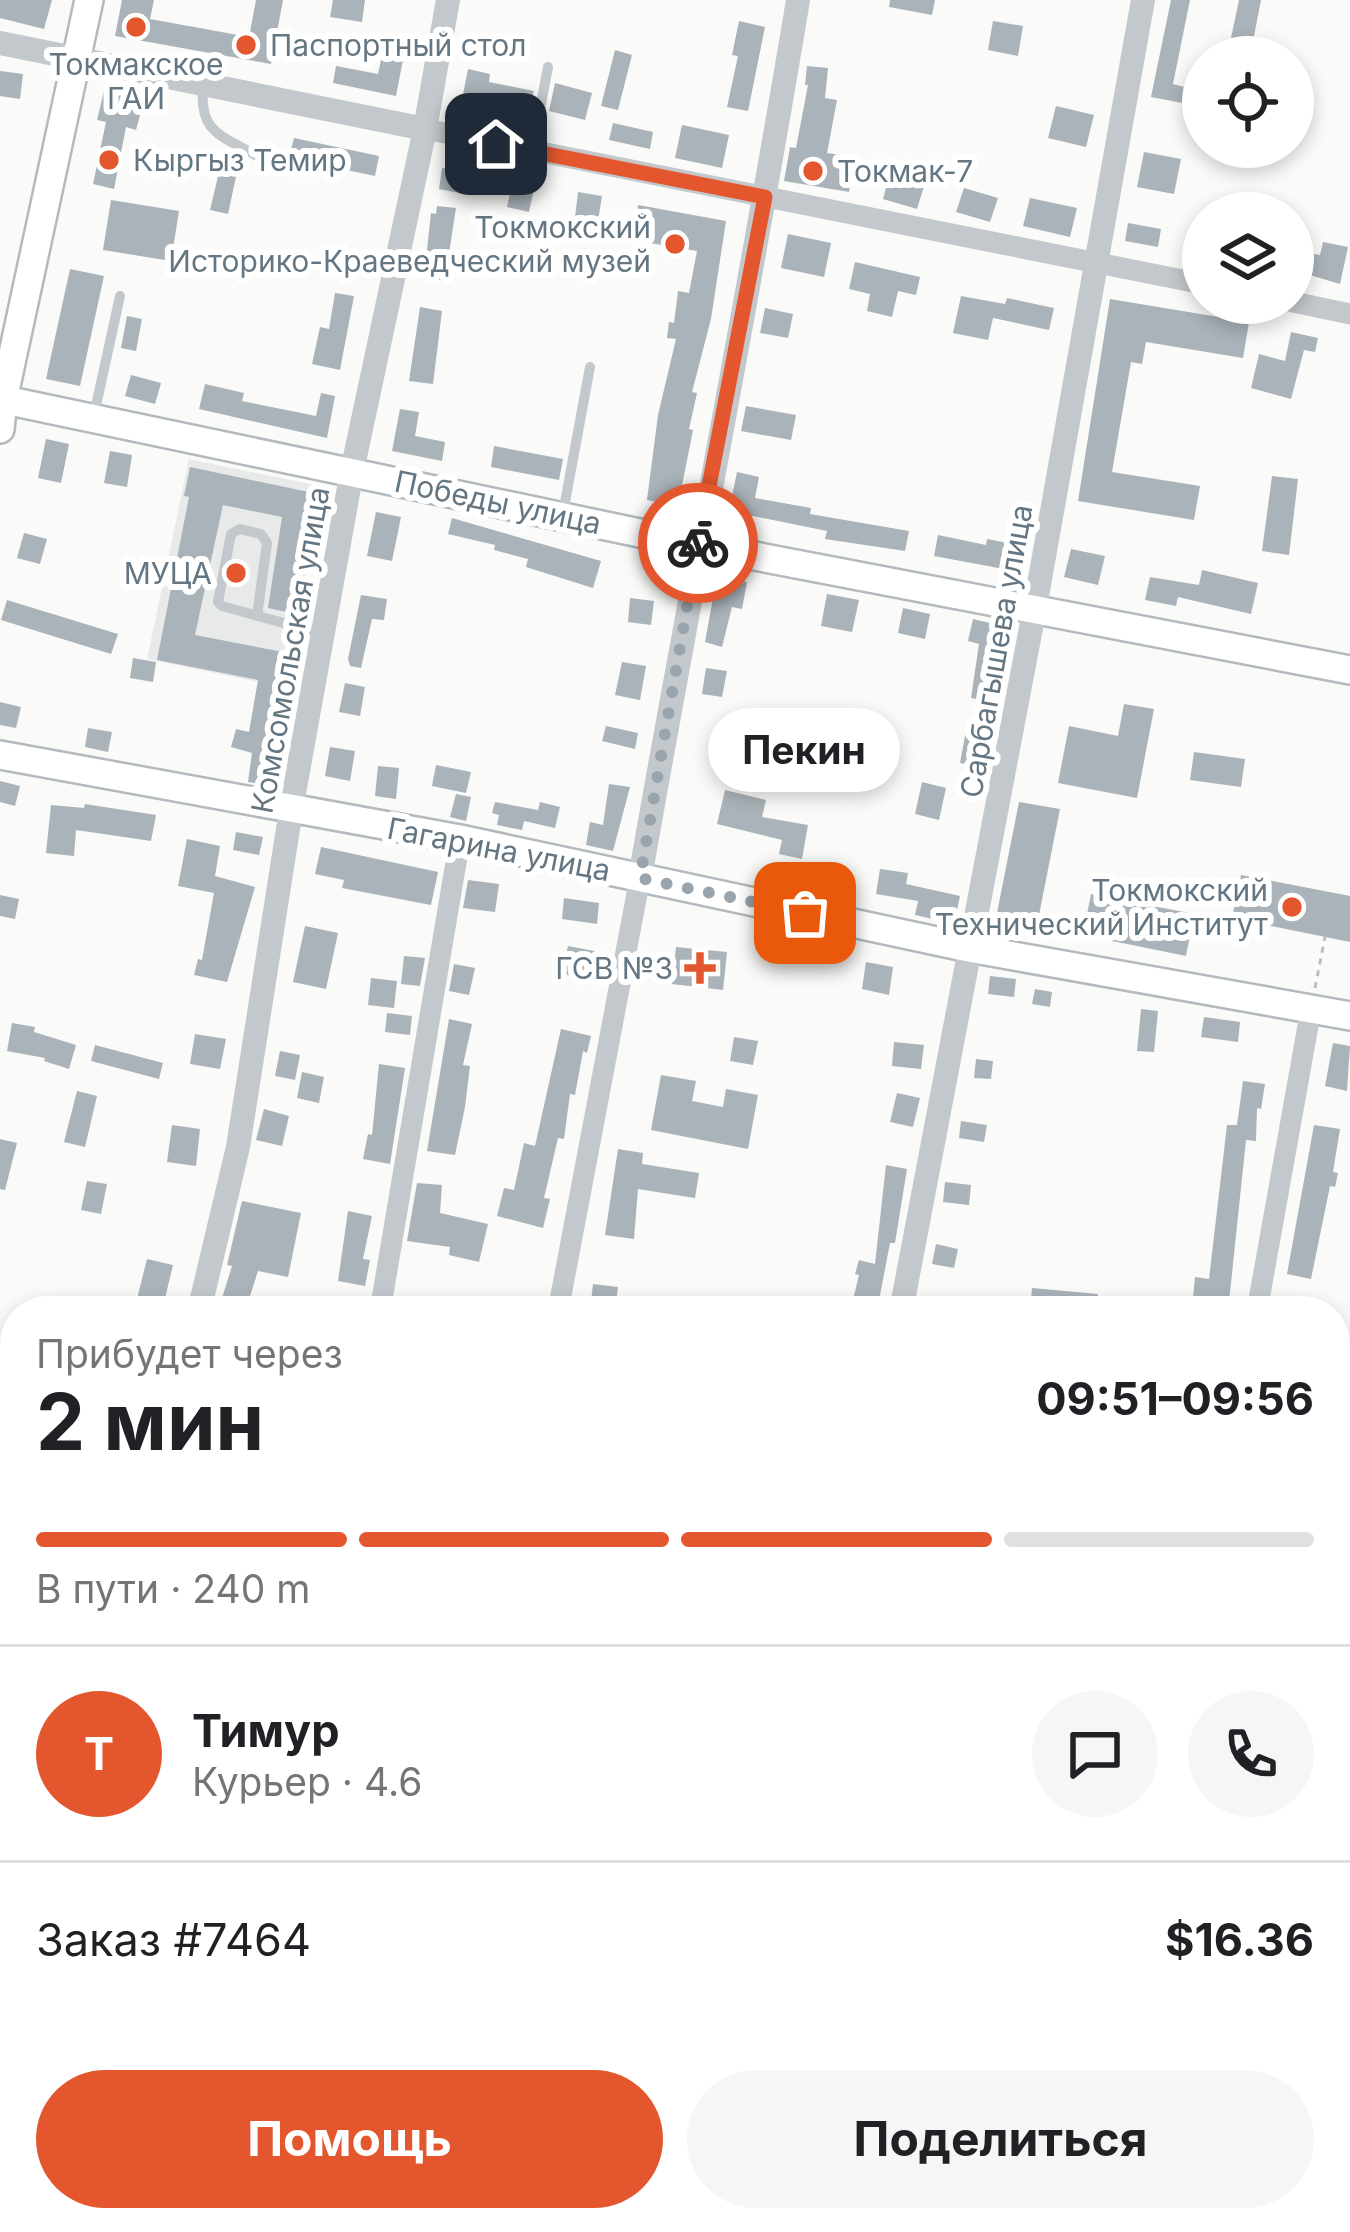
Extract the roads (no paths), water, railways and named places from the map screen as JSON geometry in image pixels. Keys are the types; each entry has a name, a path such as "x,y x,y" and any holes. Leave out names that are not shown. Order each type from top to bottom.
{"main road":[{"path":"0,429 2,400 89,0"},
{"name":"Победы улица","path":"2,400 698,544 1350,670"},
{"name":"Гагарина улица","path":"0,755 460,839 969,948 1350,1016"}],"street":[{"name":"Комсомольская улица","path":"203,1296 238,1147 291,810 352,471 448,0"},
{"path":"561,1296 798,0"},
{"name":"Сарбагышева улица","path":"904,1296 1035,607 1143,0"},
{"path":"0,43 1182,280"},
{"path":"1314,306 1350,314"},
{"path":"383,1296 460,839"},
{"path":"1260,1296 1311,1009"}],"lane":[{"path":"532,151 548,67"},
{"path":"203,84 200,112 207,126 257,156"},
{"path":"93,418 119,296"},
{"path":"563,516 590,367"},
{"path":"257,616 267,543 261,534 240,529 231,534 217,596 222,606 257,616 323,634"}],"place":[{"name":"Токмакское ГАИ","path":"136,27"},
{"name":"Паспортный стол","path":"246,45"},
{"name":"Кыргыз Темир","path":"109,160"},
{"name":"Токмак-7","path":"813,171"},
{"name":"Токмокский Историко-Краеведческий музей","path":"675,244"},
{"name":"МУЦА","path":"236,573"},
{"name":"Токмокский Технический Институт","path":"1292,907"},
{"name":"Пекин","path":"805,913"},
{"name":"ГСВ №3","path":"700,968"}]}
